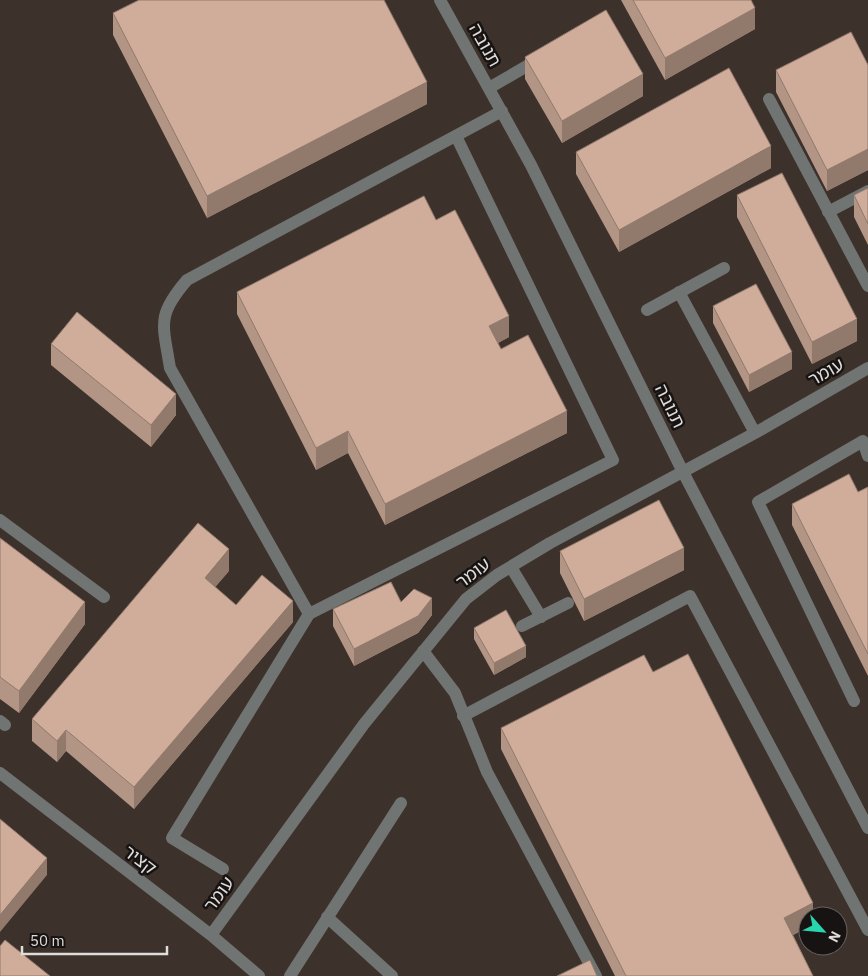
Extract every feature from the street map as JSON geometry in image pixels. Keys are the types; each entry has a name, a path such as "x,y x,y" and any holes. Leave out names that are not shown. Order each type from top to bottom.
{"street":[{"name":"תנובה","path":"440,0 531,164 683,472 868,828"},
{"path":"489,88 549,54"},
{"path":"769,100 868,286"},
{"path":"309,614 170,368 164,333 164,312 170,299 187,280 502,111"},
{"path":"223,868 172,838 309,614 613,460 456,136"},
{"path":"828,212 868,192"},
{"path":"647,310 724,268"},
{"path":"679,292 755,433"},
{"name":"עומר","path":"211,935 364,724 466,599 550,543 755,433 868,368"},
{"path":"854,701 758,502 863,441 868,456"},
{"path":"0,520 104,597"},
{"path":"511,568 541,617"},
{"path":"463,716 690,596 868,930"},
{"path":"522,626 568,604"},
{"path":"423,651 455,693 487,772 596,976"},
{"name":"קציר","path":"0,773 211,935 258,976"},
{"path":"290,976 401,802"},
{"path":"328,917 392,976"}],"shaded area":[{"path":"0,0 868,0 868,976 0,976"}],"building":[{"path":"139,0 384,0 427,82 207,196 113,13"},
{"path":"633,0 751,0 755,8 665,58"},
{"path":"606,10 643,74 562,121 525,57"},
{"path":"851,32 868,65 868,149 827,170 776,70"},
{"path":"729,68 771,146 619,230 576,152"},
{"path":"782,173 857,319 812,342 737,195"},
{"path":"868,188 868,224 854,195"},
{"path":"424,196 436,220 455,210 509,316 489,326 501,349 528,335 567,411 385,504 348,431 316,448 237,292"},
{"path":"756,284 792,352 749,375 713,306"},
{"path":"77,312 176,394 151,425 51,344"},
{"path":"849,474 858,492 868,487 868,654 792,504"},
{"path":"659,500 684,548 584,599 560,551"},
{"path":"198,523 229,549 205,578 236,605 262,575 293,601 134,787 66,730 57,741 32,719"},
{"path":"0,538 85,602 19,691 0,677"},
{"path":"391,582 401,602 414,589 432,598 418,616 354,649 333,609"},
{"path":"506,610 526,646 494,663 474,628"},
{"path":"688,654 813,903 807,906 798,906 798,911 784,918 798,946 798,956 803,956 813,976 626,976 501,728 644,655 653,672"},
{"path":"0,819 47,858 0,915"},
{"path":"5,940 50,976 0,976 0,946"},
{"path":"590,960 597,976 557,976"}]}
